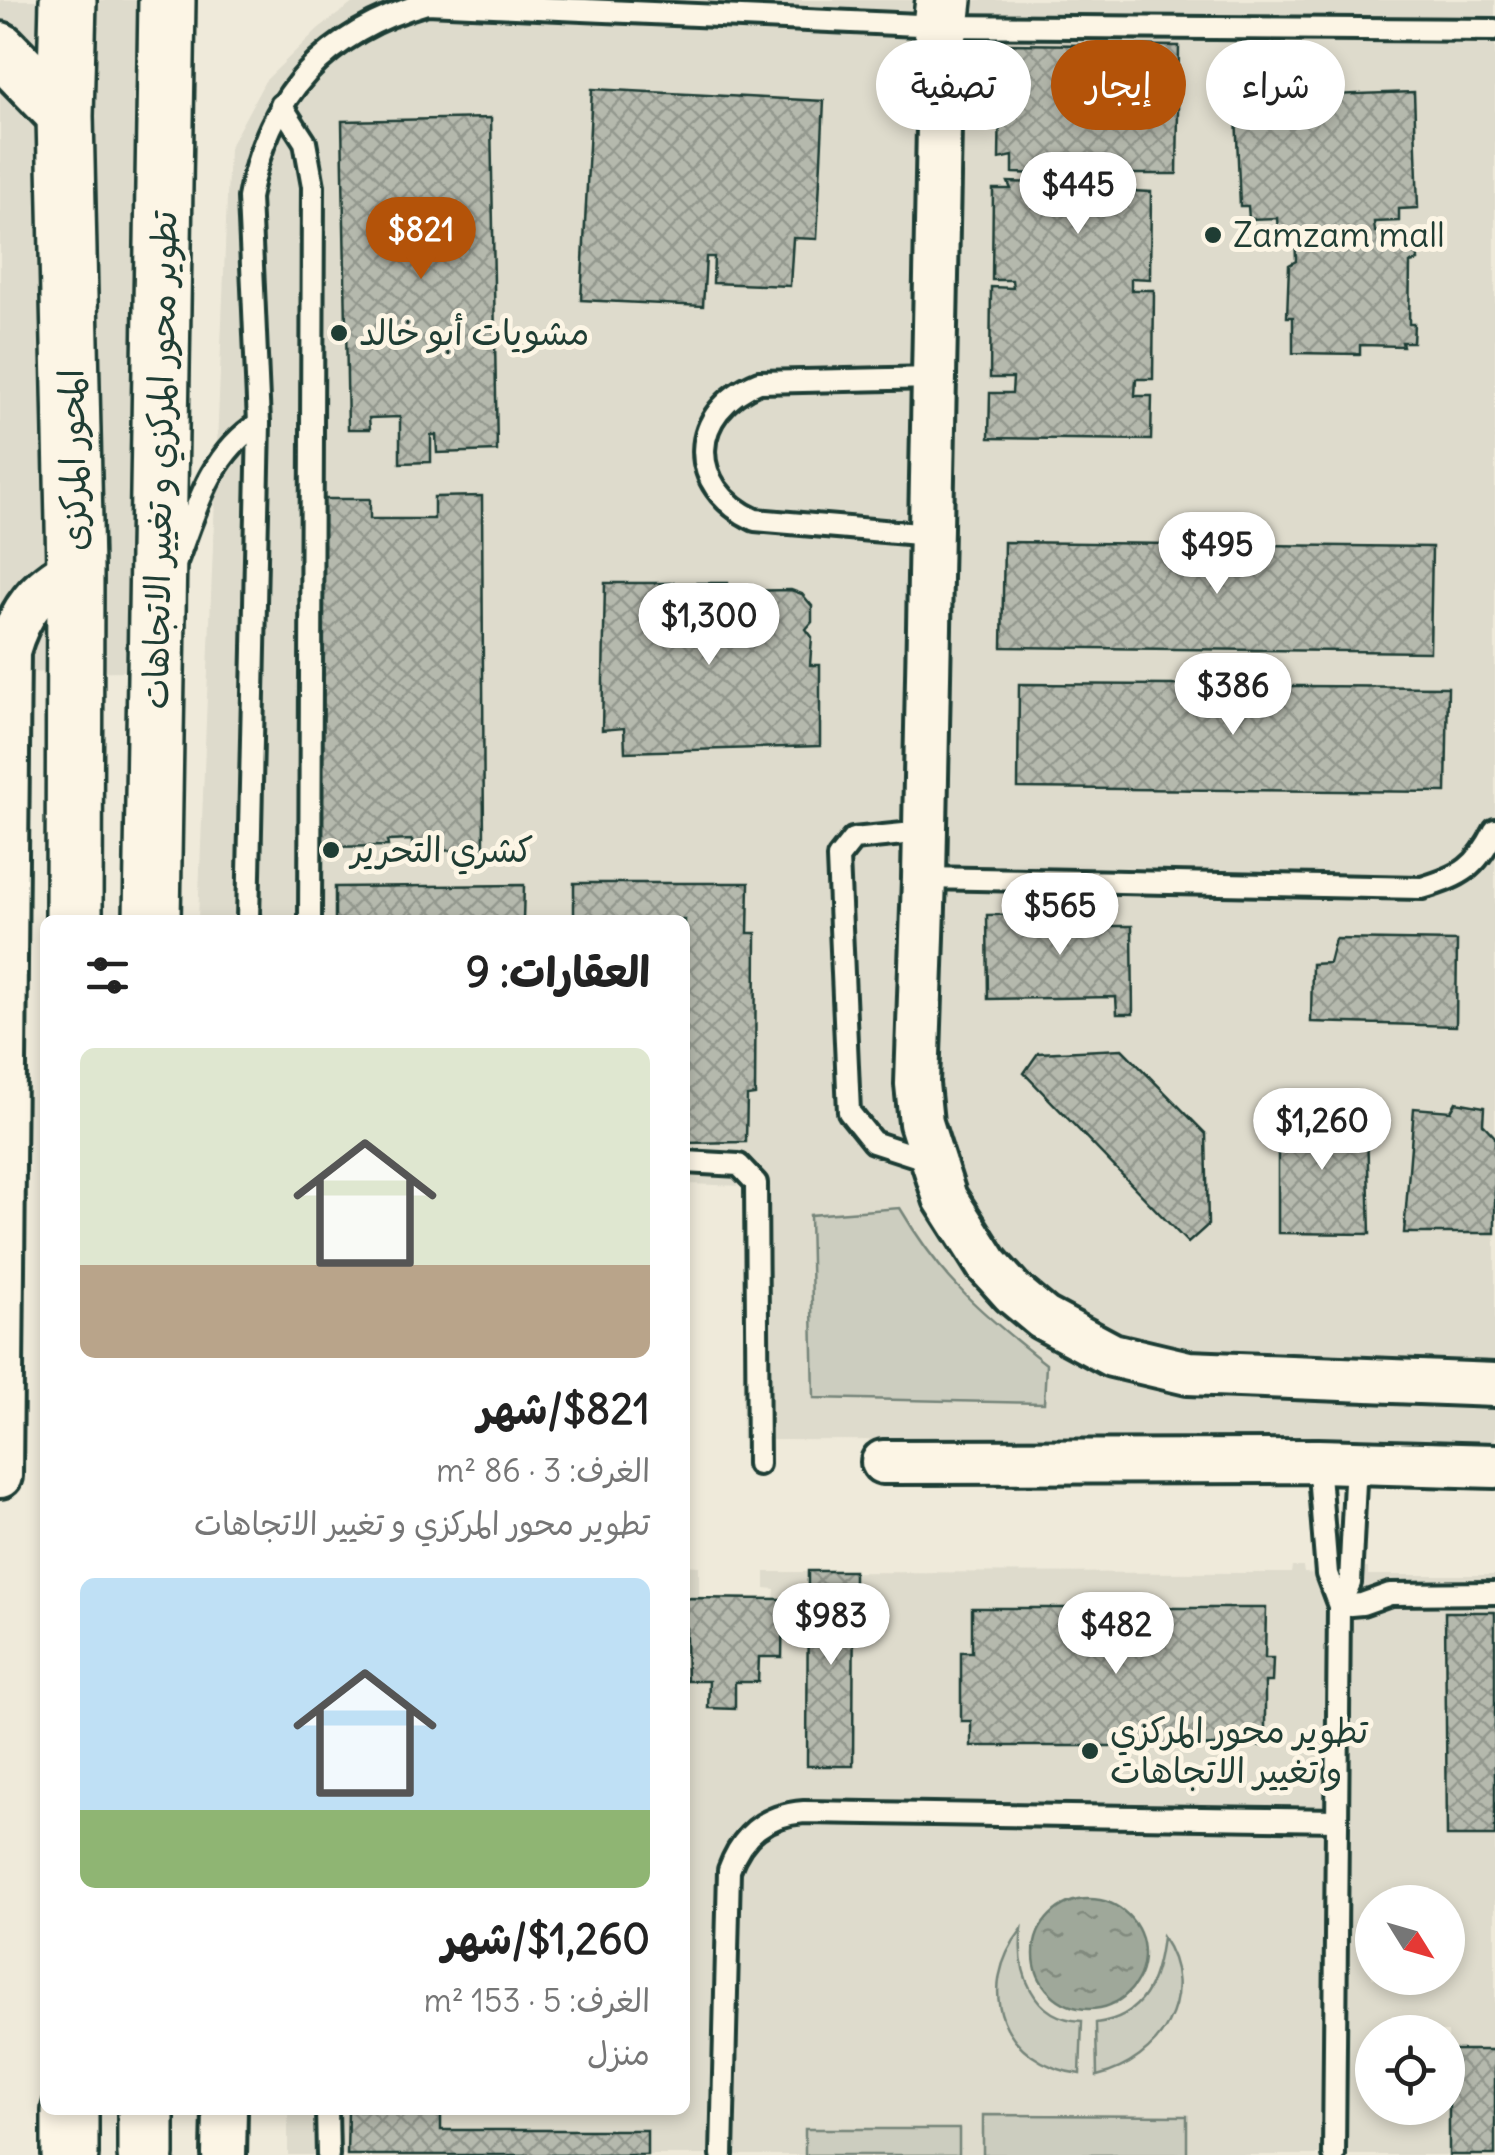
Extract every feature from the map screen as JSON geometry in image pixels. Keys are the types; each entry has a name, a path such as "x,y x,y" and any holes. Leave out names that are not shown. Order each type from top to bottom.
{"main road":[{"name":"المحور المركزى","path":"68,0 66,116 75,568 74,915"},
{"name":"تطوير محور المركزي و تغيير الاتجاهات","path":"152,915 167,0"},
{"path":"70,2115 70,2155"},
{"path":"146,2115 146,2155"}],"street":[{"path":"942,13 917,1084 931,1161 945,1198 964,1232 1013,1293 1060,1328 1112,1355 1188,1373 1495,1385"},
{"path":"0,49 66,116"},
{"path":"0,1476 8,651 16,624 30,601 50,582 75,568"},
{"path":"884,1462 1337,1461 1495,1466"},
{"path":"224,2155 225,2115"}],"lane":[{"path":"248,915 259,423 249,198 260,150 281,105 302,76 329,50 391,13 426,3 942,13 1495,30"},
{"path":"281,105 305,142 313,186 310,915"},
{"path":"930,535 755,520 734,510 718,494 707,473 704,450 708,427 720,406 738,391 759,382 933,378"},
{"path":"158,611 212,471 232,444 259,423"},
{"path":"924,878 1422,888 1456,878 1482,858 1495,830"},
{"path":"924,832 852,839 838,858 849,1112 873,1142 931,1161"},
{"path":"690,1162 738,1165 756,1183 758,1464"},
{"path":"1337,1461 1327,1574 1340,1606"},
{"path":"1334,2155 1340,1606 1350,1582 1337,1461"},
{"path":"1340,1606 1362,1604 1390,1594 1495,1593"},
{"path":"722,2155 729,1870 744,1839 772,1818 804,1812 1337,1820"},
{"path":"328,2115 328,2155"}],"shaded area":[{"path":"0,0 164,0 127,671 0,673"},
{"path":"357,0 1495,0 1495,1441 742,1440 745,1186 690,1184 690,915 198,915 229,148 265,81 319,28"},
{"path":"900,1208 948,1276 1046,1364 1044,1403 814,1398 810,1215"},
{"name":"تطوير محور المركزي و تغيير الاتجاهات","path":"690,1565 699,1566 699,1598 774,1599 775,1589 765,1588 765,1572 1291,1573 1292,1567 1303,1567 1304,1573 1354,1575 1355,1568 1368,1568 1368,1575 1495,1575 1495,2155 288,2155 288,2115 690,2115"},
{"path":"1022,1929 1022,1961 1031,1990 1051,2012 1082,2021 1080,2074 1053,2067 1032,2055 1015,2040 1004,2021 999,1999 1000,1976 1007,1953"},
{"path":"1162,1937 1178,1981 1176,2003 1168,2023 1139,2056 1097,2076 1096,2023 1137,2005 1152,1982"},
{"path":"983,2115 1187,2116 1187,2155 983,2155"},
{"path":"805,2129 959,2129 959,2155 805,2155"}],"water":[{"path":"1089,1899 1110,1904 1128,1915 1139,1933 1144,1954 1139,1975 1128,1993 1110,2004 1089,2009 1068,2004 1050,1993 1039,1975 1034,1954 1039,1933 1050,1915 1068,1904"}],"building":[{"path":"1031,44 1051,45 1051,130 1178,130 1177,174 1131,174 1131,191 1151,192 1150,279 1131,278 1131,290 1154,290 1153,379 1136,379 1135,396 1152,396 1151,440 989,438 990,393 1012,393 1013,378 990,378 991,287 1013,288 1012,280 992,280 993,189 1011,189 1008,182 1039,183 1040,174 1013,173 1013,156 999,159 1000,130 1031,130"},
{"path":"592,89 824,101 817,239 793,238 790,286 713,283 714,257 706,257 703,306 581,300"},
{"path":"1414,92 1418,208 1399,209 1399,221 1374,222 1375,232 1405,231 1406,240 1417,239 1418,261 1410,263 1409,324 1414,324 1413,342 1402,342 1403,346 1360,345 1360,354 1293,353 1293,317 1287,317 1289,265 1296,261 1295,232 1278,233 1277,218 1249,219 1248,206 1240,206 1237,130 1345,130 1345,94"},
{"path":"491,118 497,451 437,453 436,435 431,435 431,462 400,463 400,417 369,418 370,429 348,429 342,121"},
{"path":"482,496 484,850 412,851 412,840 387,841 388,846 323,847 321,499 370,499 370,519 434,519 434,497"},
{"path":"1004,542 1432,547 1430,652 1002,647"},
{"path":"605,583 728,583 728,591 791,590 802,594 812,606 812,622 806,629 812,637 810,665 820,665 820,746 625,752 624,728 602,730"},
{"path":"1019,684 1448,687 1446,792 1018,788"},
{"path":"574,883 749,883 748,933 756,933 755,1095 747,1096 746,1142 690,1143 690,915 574,915"},
{"path":"524,885 523,915 335,915 335,887"},
{"path":"1109,913 1109,926 1132,926 1133,1014 1117,1014 1116,997 988,999 987,915"},
{"path":"1335,939 1457,941 1456,1026 1311,1022 1312,964 1329,963"},
{"path":"1122,1049 1206,1134 1208,1225 1188,1243 1024,1073 1038,1053"},
{"path":"1456,1102 1484,1107 1483,1124 1495,1137 1495,1233 1404,1233 1414,1108 1451,1111"},
{"path":"1278,1107 1351,1109 1353,1128 1367,1131 1370,1234 1278,1233"},
{"path":"808,1571 854,1571 853,1766 807,1766"},
{"path":"690,1598 783,1599 782,1657 759,1657 758,1682 735,1682 735,1709 708,1708 709,1681 690,1681"},
{"path":"972,1608 1266,1608 1265,1658 1273,1658 1272,1682 1265,1682 1265,1746 971,1746 971,1721 961,1721 961,1652 972,1652"},
{"path":"1445,1612 1495,1612 1495,1836 1447,1836"},
{"path":"1465,2050 1495,2050 1495,2155 1449,2155 1449,2125 1465,2125"},
{"path":"348,2115 441,2115 441,2130 647,2130 647,2155 347,2155"}],"place":[{"name":"Zamzam mall","path":"1213,235"},
{"name":"مشويات أبو خالد","path":"339,333"},
{"name":"كشري التحرير","path":"331,850"},
{"name":"تطوير محور المركزي و تغيير الاتجاهات","path":"1090,1751"}]}
